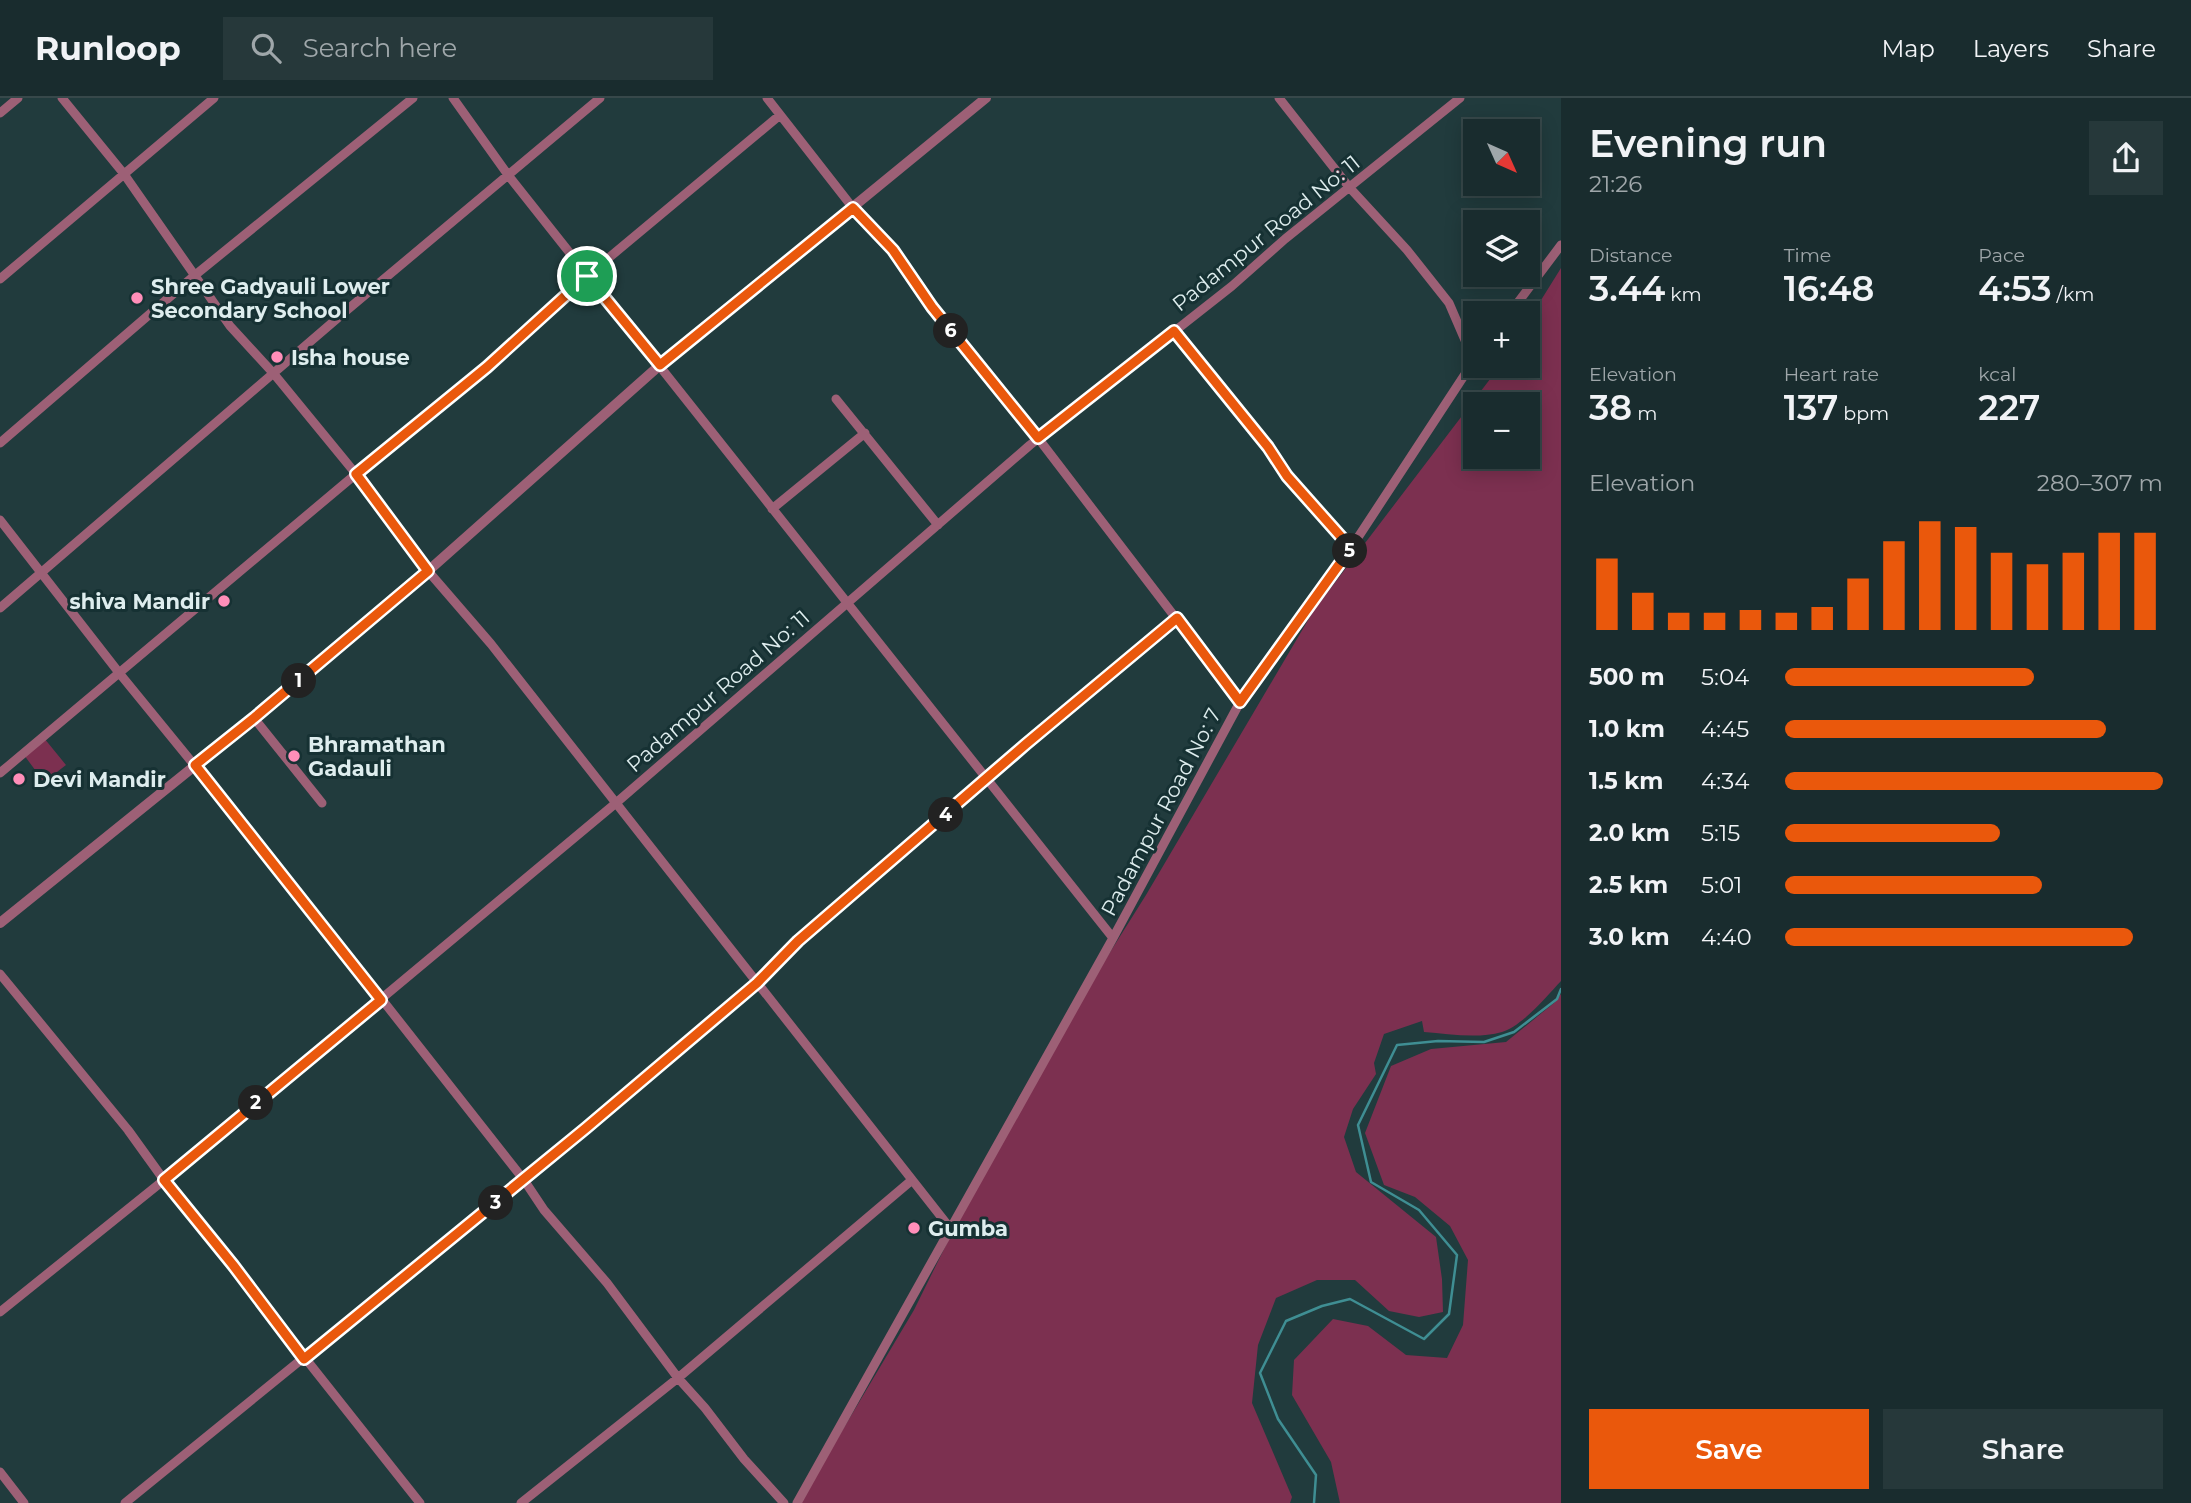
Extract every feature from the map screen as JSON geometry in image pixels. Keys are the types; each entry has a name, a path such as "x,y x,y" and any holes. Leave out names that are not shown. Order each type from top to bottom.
{"street":[{"path":"0,113 18,98"},
{"path":"62,98 124,174 230,326 274,374 356,474 428,571 491,643 950,1228"},
{"path":"0,279 214,98"},
{"path":"0,443 194,276 413,98"},
{"path":"453,98 508,175 587,276 1113,938"},
{"path":"0,608 600,98"},
{"path":"767,98 853,208 893,250 932,307 1038,438 1240,702"},
{"path":"0,923 254,718 428,571 660,365 986,98"},
{"path":"1279,98 1349,187 1407,250 1449,303 1463,334"},
{"name":"Padampur Road No: 11","path":"0,1312 164,1180 616,803 1038,438 1460,98"},
{"path":"0,773 487,367 587,276 779,115"},
{"path":"1519,301 1561,245"},
{"path":"1174,331 1268,447 1287,476 1351,548"},
{"name":"Padampur Road No: 7","path":"797,1503 1113,938 1240,702 1351,548 1463,378"},
{"path":"836,399 938,525"},
{"path":"772,509 865,433"},
{"path":"0,520 524,1180 544,1210 607,1283 678,1378 744,1459 784,1503"},
{"path":"125,1503 524,1180 757,983 798,941 1177,618"},
{"path":"254,718 323,803"},
{"path":"0,974 128,1130 304,1359 420,1503"},
{"path":"521,1503 678,1378 912,1180"},
{"path":"0,1472 24,1503"}],"shaded area":[{"path":"1561,268 1561,981 1525,1018 1502,1032 1473,1036 1424,1032 1422,1021 1384,1034 1374,1063 1376,1074 1353,1109 1344,1137 1356,1172 1436,1237 1443,1312 1419,1317 1389,1311 1355,1280 1317,1280 1276,1298 1258,1345 1252,1403 1292,1497 1290,1503 799,1503 914,1310 1019,1097 1146,895 1314,610 1463,415 1463,469 1540,469 1540,392 1480,392 1491,378 1540,378 1540,302"},
{"path":"44,738 66,765 44,782 24,755"},
{"path":"1561,994 1561,1503 1340,1503 1331,1462 1292,1395 1294,1360 1333,1319 1368,1326 1406,1355 1447,1358 1463,1325 1468,1260 1450,1226 1415,1197 1384,1185 1365,1133 1391,1066 1431,1049 1506,1042 1554,1003"}],"waterway":[{"path":"1314,1503 1316,1475 1278,1419 1260,1373 1286,1321 1322,1306 1350,1299 1424,1339 1449,1314 1457,1255 1419,1210 1371,1182 1358,1125 1397,1045 1438,1041 1484,1042 1514,1032 1557,999 1561,989"}],"place":[{"name":"Shree Gadyauli Lower Secondary School","path":"137,298"},
{"name":"Isha house","path":"277,357"},
{"name":"shiva Mandir","path":"224,601"},
{"name":"Bhramathan Gadauli","path":"294,756"},
{"name":"Devi Mandir","path":"19,779"},
{"name":"Gumba","path":"914,1228"}],"route":[{"path":"853,208 893,250 932,307 1038,438 1174,331 1268,447 1287,476 1351,548 1240,702 1177,618 798,941 757,983 524,1180 304,1359 164,1180 381,1000 195,765 428,571 356,474 437,410 587,276 660,365 853,208"}]}
